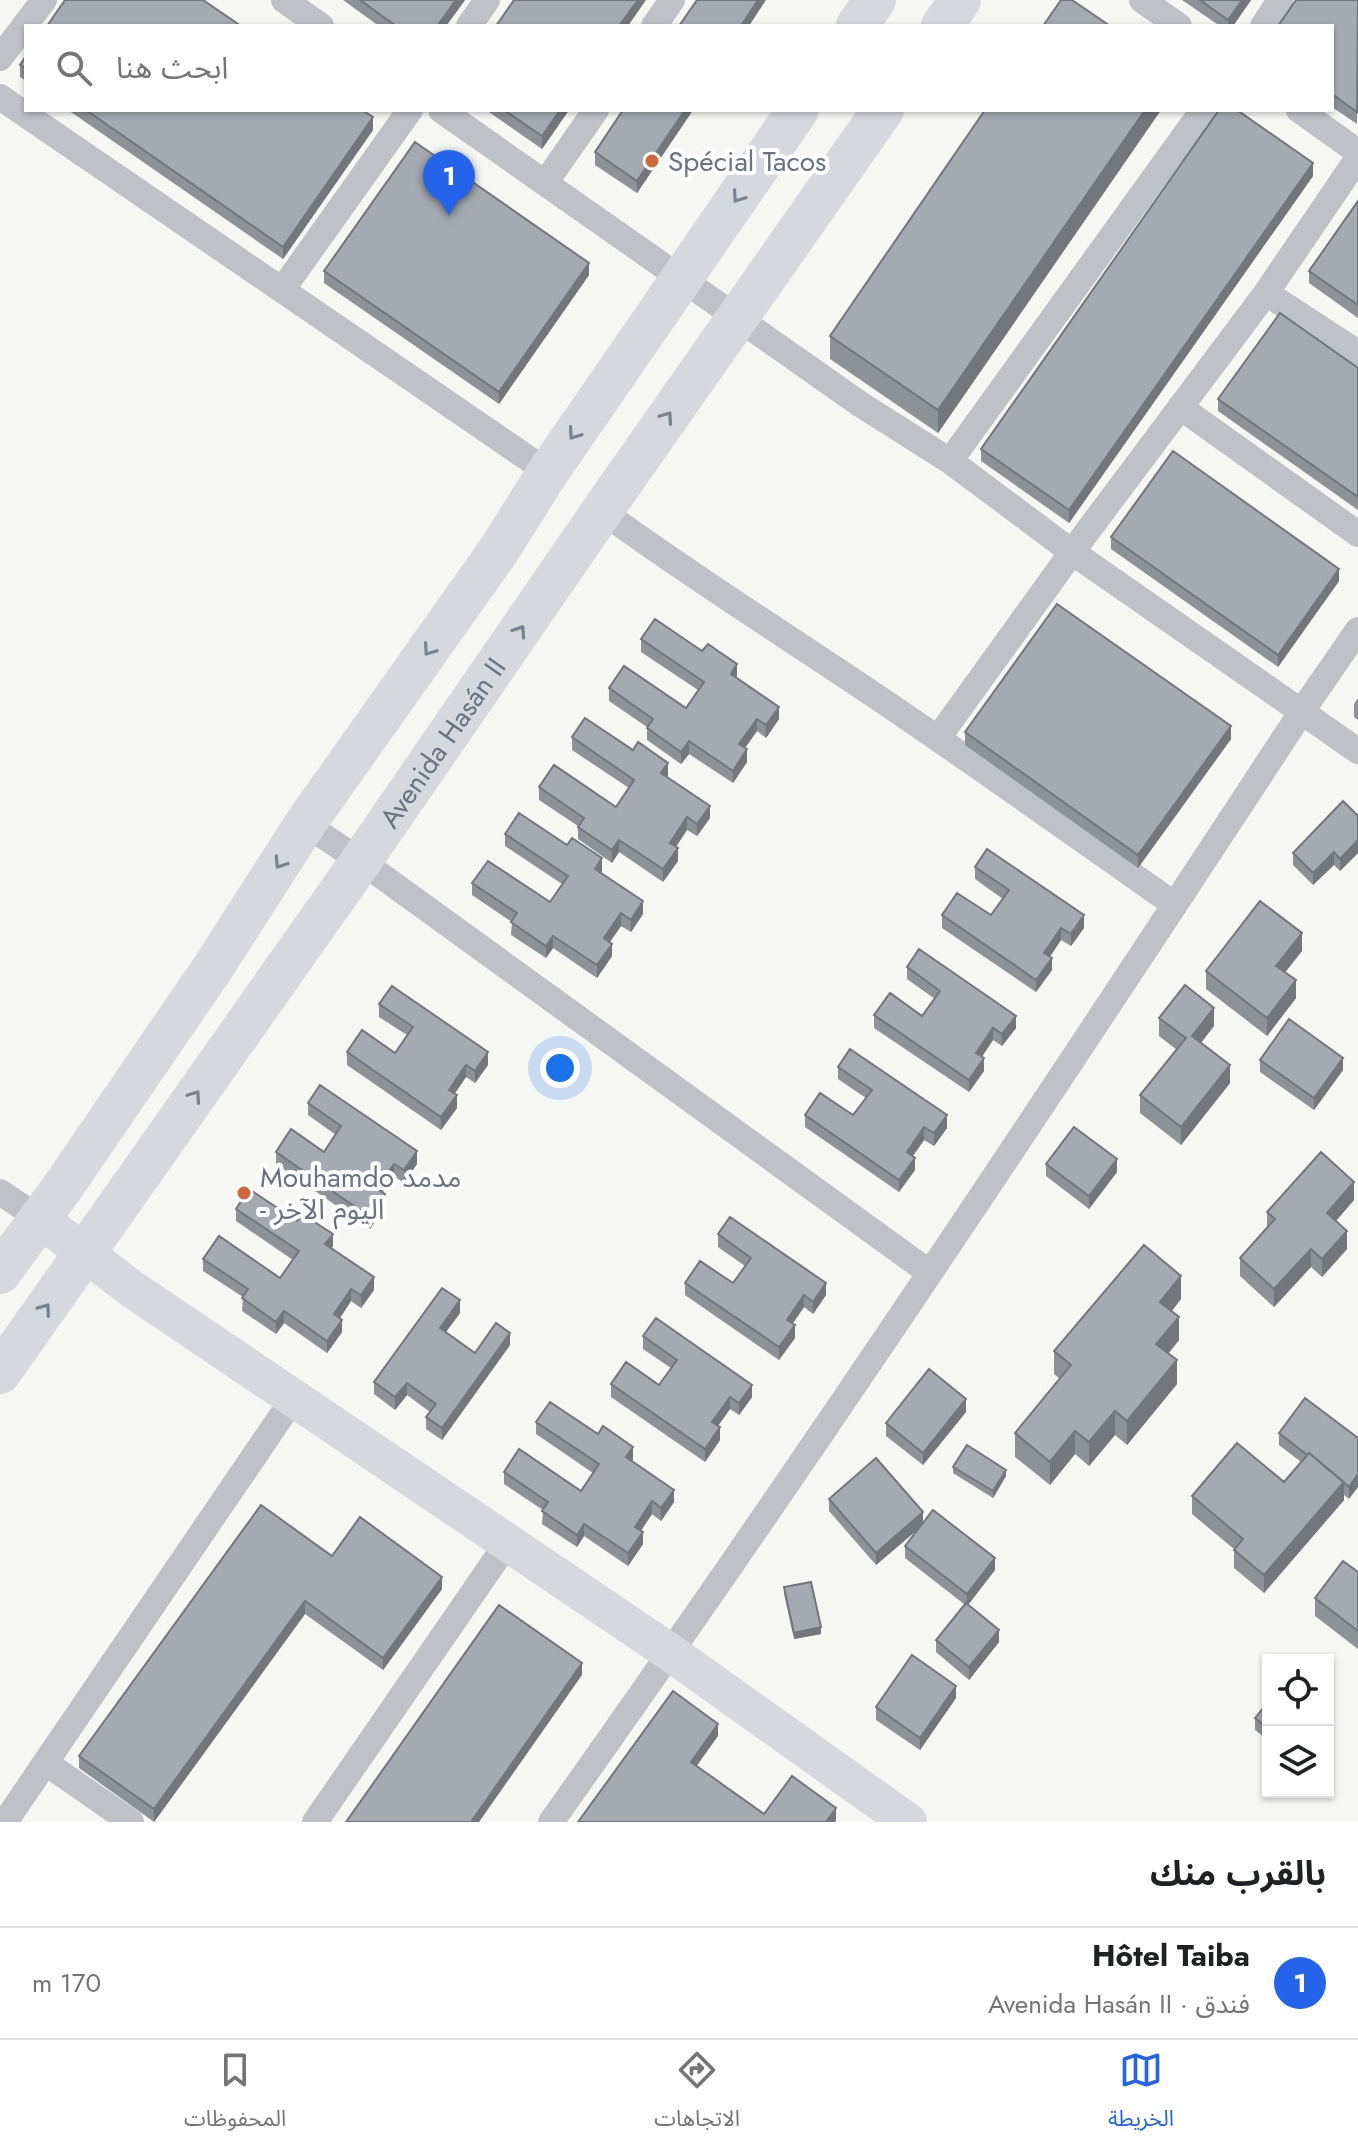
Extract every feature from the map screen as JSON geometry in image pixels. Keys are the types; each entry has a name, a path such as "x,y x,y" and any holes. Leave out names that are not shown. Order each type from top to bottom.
{"main road":[{"path":"858,24 875,0"},
{"path":"943,24 960,0"},
{"path":"0,1273 206,978 305,824 499,550 548,472 797,112"},
{"name":"Avenida Hasán II","path":"0,1373 361,861 736,317 882,112"}],"street":[{"path":"26,24 44,0"},
{"path":"284,0 318,24"},
{"path":"470,24 487,0"},
{"path":"655,24 672,0"},
{"path":"1142,0 1176,24"},
{"path":"1264,24 1280,0"},
{"path":"0,58 24,26"},
{"path":"0,97 548,472"},
{"path":"282,290 409,112"},
{"path":"444,112 860,404 950,461 1072,552 1358,751"},
{"path":"545,183 595,112"},
{"path":"950,461 1202,112"},
{"path":"938,738 1072,552 1266,293 1358,155 1302,112"},
{"path":"1266,293 1358,353"},
{"path":"1180,407 1358,534"},
{"path":"602,511 938,738 1175,905"},
{"path":"551,1822 671,1653 930,1273 1358,630"},
{"path":"305,824 361,861 930,1273"},
{"path":"0,1192 132,1289 671,1653 908,1822"},
{"path":"5,1822 293,1399"},
{"path":"315,1822 508,1542"},
{"path":"46,1763 131,1822"}],"building":[{"path":"65,0 203,0 238,24 48,24"},
{"path":"360,0 456,0 438,24 393,24"},
{"path":"514,0 638,0 620,24 497,24"},
{"path":"697,0 758,0 742,24 680,24"},
{"path":"1061,0 1072,0 1107,24 1044,24"},
{"path":"1200,0 1242,0 1228,20"},
{"path":"1296,0 1358,0 1357,112 1334,95 1334,24 1279,24"},
{"path":"89,112 365,112 373,117 283,247"},
{"path":"507,112 559,112 542,136"},
{"path":"622,112 684,112 637,181 595,152"},
{"path":"984,112 1144,112 938,410 830,336"},
{"path":"1218,112 1240,112 1313,163 1069,510 981,449"},
{"path":"415,142 589,263 499,392 324,271"},
{"path":"1358,201 1358,305 1309,271"},
{"path":"1280,313 1358,368 1358,497 1218,399"},
{"path":"1173,451 1339,569 1278,655 1111,537"},
{"path":"1057,604 1231,726 1138,855 965,732"},
{"path":"655,619 702,651 708,644 737,664 731,674 779,707 766,725 757,719 739,744 747,749 733,771 689,741 681,752 647,728 653,719 609,688 624,666 686,708 704,682 641,639"},
{"path":"585,718 633,750 638,742 668,763 661,773 710,806 697,824 687,817 670,843 678,848 663,869 619,840 612,850 578,827 584,818 539,787 554,765 616,807 634,780 572,737"},
{"path":"1343,801 1358,816 1358,840 1340,859 1334,852 1313,873 1293,853"},
{"path":"519,813 567,845 572,838 602,858 595,869 643,901 631,920 621,913 604,938 612,944 597,965 553,936 546,946 511,922 517,913 472,883 488,861 550,902 568,876 505,834"},
{"path":"987,849 1084,915 1071,934 1061,928 1044,953 1052,958 1036,980 942,915 957,893 991,915 1009,890 975,867"},
{"path":"1260,901 1302,933 1276,966 1296,980 1267,1018 1206,971"},
{"path":"919,949 1016,1016 1002,1034 993,1028 976,1053 984,1058 969,1080 874,1015 890,993 922,1016 940,991 907,967"},
{"path":"1185,985 1214,1008 1192,1036 1230,1065 1181,1127 1140,1095 1186,1038 1159,1018"},
{"path":"392,986 488,1052 475,1071 466,1065 449,1090 457,1095 441,1117 347,1052 362,1030 395,1053 413,1027 379,1004"},
{"path":"1289,1019 1343,1058 1314,1098 1260,1060"},
{"path":"850,1049 947,1115 934,1133 924,1127 907,1152 915,1158 899,1180 805,1115 820,1093 853,1115 872,1090 838,1067"},
{"path":"320,1085 417,1151 404,1170 394,1164 377,1189 385,1194 370,1217 276,1152 291,1129 324,1152 341,1126 308,1103"},
{"path":"1074,1127 1117,1159 1089,1196 1046,1164"},
{"path":"1321,1152 1354,1182 1327,1213 1347,1231 1322,1259 1311,1249 1274,1289 1240,1258 1275,1219 1267,1212"},
{"path":"249,1189 297,1221 302,1214 333,1234 325,1244 374,1277 361,1295 351,1289 334,1314 342,1320 327,1341 284,1311 276,1322 242,1298 248,1289 203,1259 219,1236 280,1278 299,1251 236,1209"},
{"path":"730,1217 826,1283 813,1302 804,1295 787,1320 795,1325 779,1347 685,1283 700,1261 733,1283 751,1258 718,1234"},
{"path":"1144,1245 1181,1276 1160,1302 1179,1317 1156,1344 1177,1360 1127,1421 1115,1411 1089,1442 1075,1431 1050,1462 1015,1433 1071,1365 1054,1351"},
{"path":"442,1288 460,1300 440,1328 475,1353 496,1323 510,1333 442,1428 426,1417 436,1404 407,1383 395,1397 374,1382"},
{"path":"656,1318 752,1385 739,1403 730,1397 712,1422 720,1427 705,1449 611,1384 626,1362 659,1385 677,1360 643,1336"},
{"path":"929,1369 966,1399 923,1453 886,1423"},
{"path":"1305,1398 1358,1438 1358,1474 1349,1487 1309,1453 1307,1455 1279,1433"},
{"path":"550,1402 598,1434 603,1426 633,1447 626,1457 674,1490 661,1508 652,1501 635,1527 643,1532 628,1553 584,1524 577,1535 542,1511 548,1502 504,1472 519,1449 581,1491 599,1464 536,1422"},
{"path":"1237,1443 1284,1482 1309,1453 1344,1482 1264,1575 1234,1550 1243,1539 1192,1496"},
{"path":"967,1445 1006,1470 993,1491 953,1467"},
{"path":"876,1458 923,1512 876,1553 829,1499"},
{"path":"261,1505 332,1556 360,1517 442,1577 383,1658 305,1601 154,1809 79,1756"},
{"path":"933,1510 995,1558 967,1594 905,1546"},
{"path":"1343,1561 1358,1572 1358,1631 1315,1598"},
{"path":"811,1582 821,1627 794,1633 784,1587"},
{"path":"966,1603 999,1630 969,1667 936,1640"},
{"path":"499,1605 582,1663 471,1822 346,1822"},
{"path":"912,1655 956,1686 920,1738 876,1707"},
{"path":"673,1691 718,1724 691,1762 764,1814 792,1776 836,1808 826,1822 578,1822"},
{"path":"1262,1709 1262,1723 1255,1718"}],"place":[{"name":"Spécial Tacos","path":"652,161"},
{"name":"Hôtel Taiba","path":"449,216"},
{"name":"Mouhamdo مدمد - اليوم الآخر","path":"244,1193"}]}
